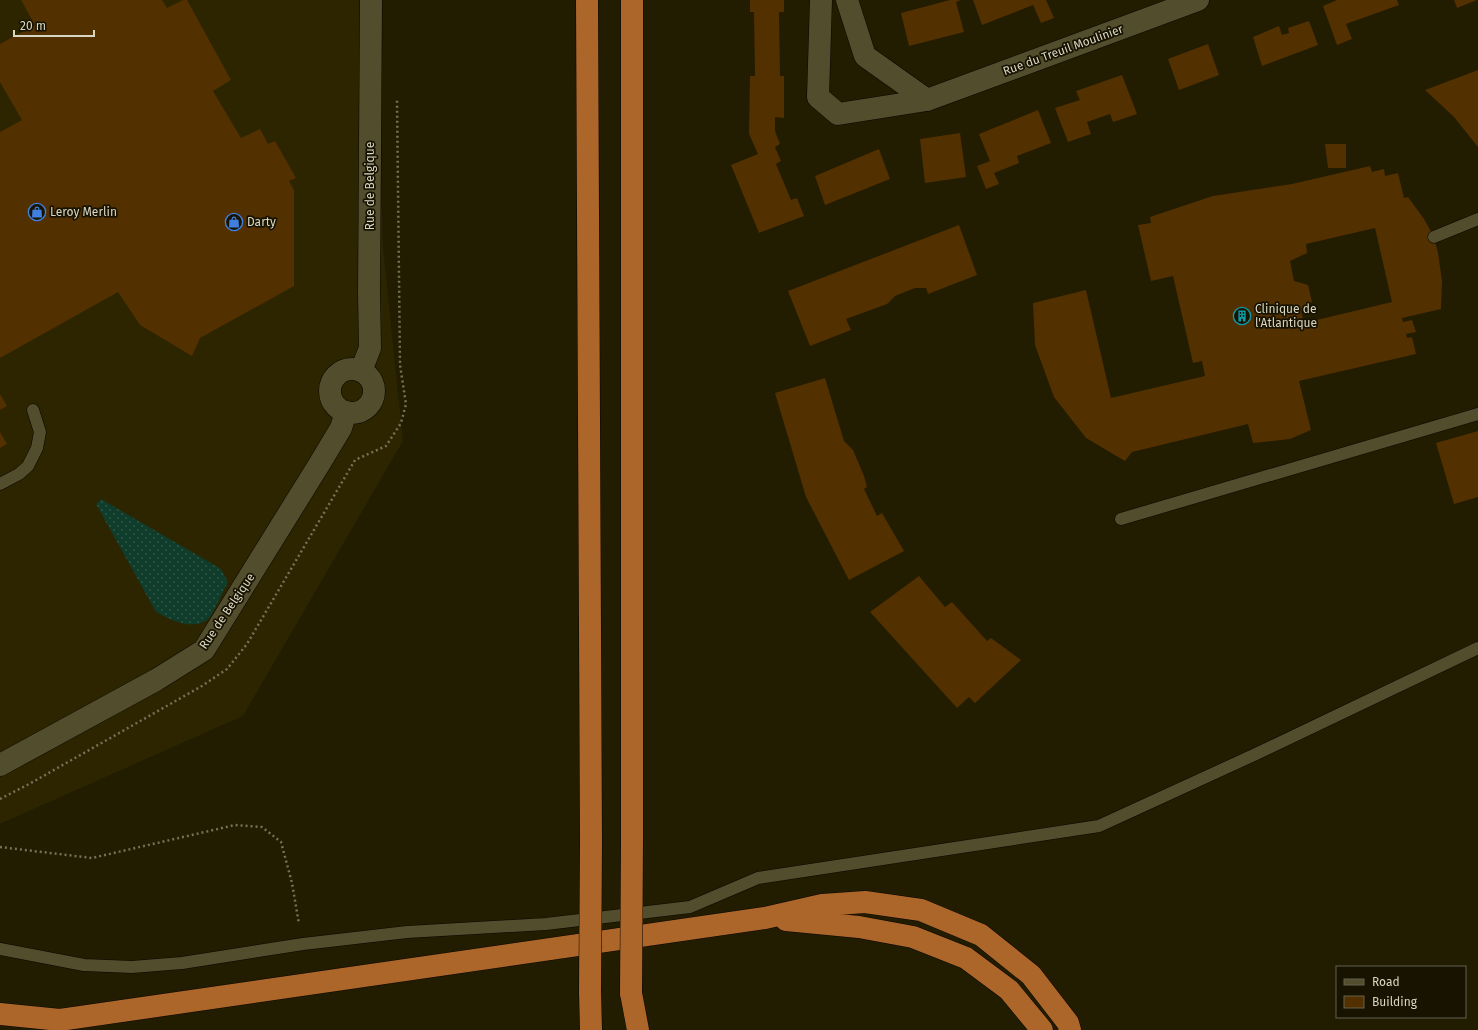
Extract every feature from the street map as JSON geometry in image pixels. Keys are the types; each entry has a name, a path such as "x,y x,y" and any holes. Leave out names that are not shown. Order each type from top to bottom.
{"highway":[{"path":"587,0 591,1030"},
{"path":"631,1030 632,0"},
{"path":"0,1014 60,1020 765,918 822,906 865,902 921,910 981,935 1031,975 1068,1023 1070,1030"},
{"path":"765,918 859,927 913,937 966,958 1009,990 1042,1030"},
{"path":"631,993 638,1030"},
{"path":"39,1030 60,1020"}],"street":[{"name":"Rue de Belgique","path":"361,371 370,348 371,0"},
{"name":"Rue du Treuil Moulinier","path":"820,0 818,97 838,114 927,100 1198,0"},
{"path":"847,0 865,56 927,100"},
{"path":"350,369 361,371 370,377 374,384 375,392 373,399 370,406 364,410 356,413 346,412 336,406 332,400 330,393 333,380 338,374 350,369"},
{"name":"Rue de Belgique","path":"0,765 156,680 204,650 341,428 346,412"}],"lane":[{"path":"1434,237 1478,219"},
{"path":"0,484 19,474 28,466 37,448 40,432 33,410"},
{"path":"1121,519 1478,414"},
{"path":"0,949 84,965 132,967 182,963 303,944 407,932 546,924 690,907 758,878 1099,826 1256,754 1478,648"}],"path":[{"path":"0,847 92,858 235,825 262,827 281,842 292,883 303,944"}],"shaded area":[{"path":"0,0 374,0 383,247 403,441 243,716 0,824"}],"green space":[{"path":"101,499 221,569 228,582 209,618 203,622 190,624 175,621 156,612 96,504"}],"building":[{"path":"21,0 162,0 167,8 183,0 187,0 231,80 213,91 241,138 260,129 268,144 275,141 296,178 289,181 294,190 294,286 200,338 192,356 140,325 118,292 0,358 0,132 22,120 0,82 0,44 35,25"},
{"path":"750,0 784,0 784,12 779,12 780,76 784,76 784,118 775,117 775,131 780,144 775,147 781,161 776,164 791,200 797,198 804,216 759,233 731,165 758,154 749,134 750,76 755,76 754,12 750,12"},
{"path":"950,0 961,0 956,2 964,32 909,46 901,13"},
{"path":"973,0 1046,0 1054,18 1041,23 1033,5 982,25"},
{"path":"1337,0 1397,0 1399,5 1346,24 1352,39 1337,45 1323,6"},
{"path":"1454,0 1477,0 1457,8"},
{"path":"1309,21 1318,45 1262,66 1253,37 1279,26 1282,35 1289,33 1288,28"},
{"path":"1208,44 1219,75 1179,90 1168,59"},
{"path":"1478,70 1478,147 1454,117 1425,90"},
{"path":"1122,75 1137,114 1113,122 1110,114 1087,122 1091,134 1068,142 1055,108 1080,100 1076,91"},
{"path":"1038,110 1051,143 1017,156 1019,163 994,173 999,184 986,189 977,166 990,161 979,134"},
{"path":"960,133 966,177 925,183 920,139"},
{"path":"1325,144 1346,144 1346,168 1328,168"},
{"path":"879,149 890,179 825,205 815,176"},
{"name":"Clinique de l'Atlantique","path":"1370,166 1372,172 1384,169 1385,176 1398,173 1404,198 1408,197 1424,219 1434,237 1442,281 1441,309 1402,318 1403,322 1412,320 1416,332 1406,334 1407,338 1412,337 1416,354 1299,381 1311,430 1290,439 1253,443 1248,424 1132,452 1125,461 1086,438 1054,397 1035,345 1033,303 1086,290 1111,398 1205,376 1202,361 1193,363 1173,276 1151,281 1138,225 1151,223 1150,217 1213,196 1292,184","holes":["1375,228 1392,302 1304,323 1301,311 1312,302 1308,285 1294,281 1290,261 1307,253 1306,244"]},
{"path":"959,225 977,275 928,294 926,288 915,288 895,296 887,304 846,319 851,330 810,346 788,291"},
{"path":"825,378 844,441 853,450 864,476 867,487 864,489 877,516 882,513 904,551 849,580 806,497 775,393"},
{"path":"0,394 7,406 0,410"},
{"path":"1478,431 1478,497 1454,504 1436,443"},
{"path":"0,432 7,444 0,448"},
{"path":"919,576 945,607 952,602 987,641 991,638 1021,660 975,703 969,697 957,708 870,612"}],"place":[{"name":"Leroy Merlin","path":"37,212"},
{"name":"Darty","path":"234,222"},
{"name":"Clinique de l'Atlantique","path":"1242,316"}]}
